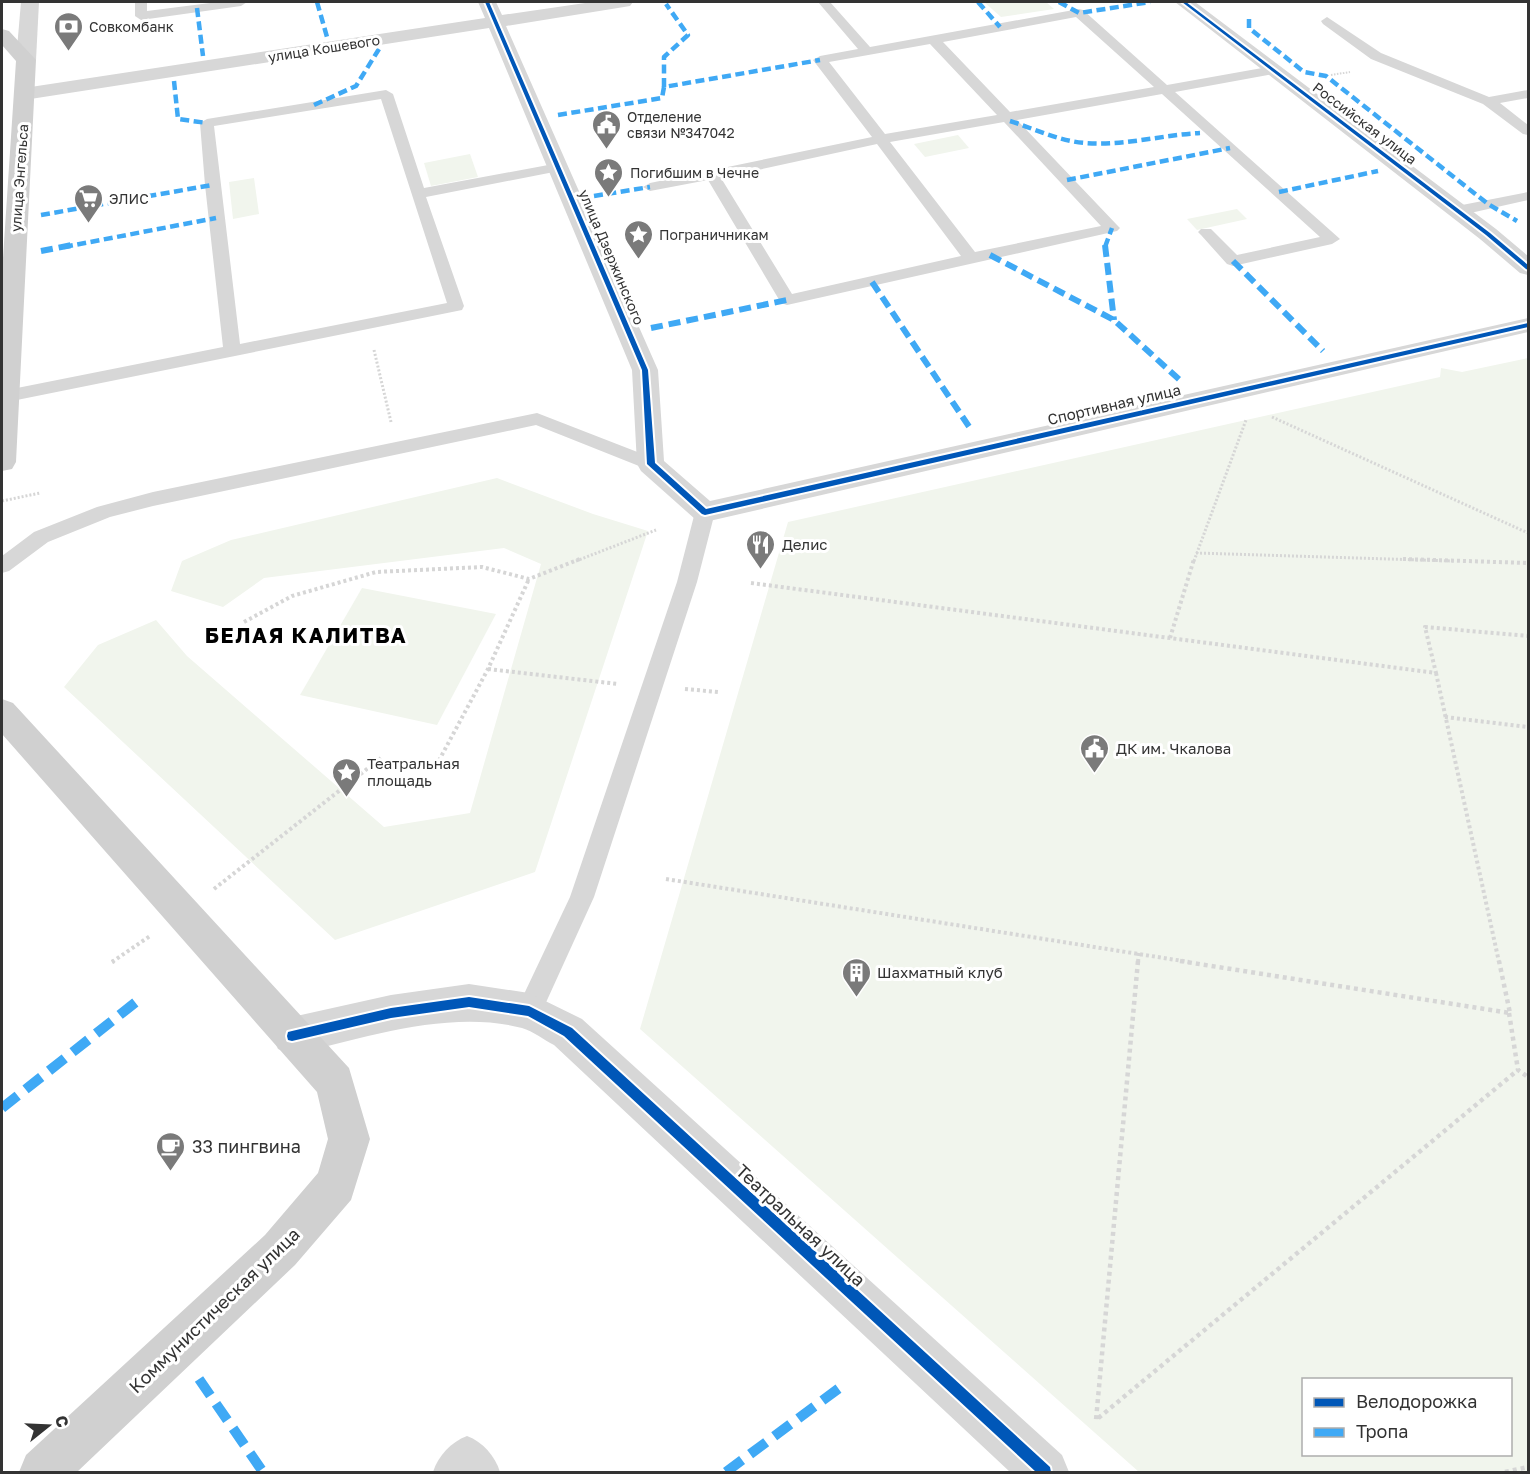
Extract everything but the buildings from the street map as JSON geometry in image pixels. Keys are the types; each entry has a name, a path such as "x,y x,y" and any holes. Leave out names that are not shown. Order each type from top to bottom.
{"main road":[{"path":"3,38 26,60"},
{"name":"улица Энгельса","path":"2,462 8,236 26,60"},
{"name":"Коммунистическая улица","path":"2,712 335,1082 349,1139 336,1185 280,1250 43,1473"}],"street":[{"name":"улица Энгельса","path":"26,60 30,2"},
{"name":"улица Кошевого","path":"24,94 492,12 624,2"},
{"name":"Российская улица","path":"1184,2 1528,268"},
{"name":"улица Дзержинского","path":"492,12 645,370 651,464"},
{"name":"Спортивная улица","path":"705,512 1528,325"},
{"path":"651,464 705,512"},
{"path":"292,1036 391,1013 469,1002 529,1011"},
{"name":"Театральная улица","path":"529,1011 567,1032 1045,1473"}],"lane":[{"path":"141,2 141,16 241,2"},
{"path":"824,2 867,51"},
{"path":"971,258 820,60 1079,13 1332,239 1233,261 1206,232"},
{"path":"1327,21 1376,56 1488,101 1528,130"},
{"path":"712,175 787,300 1112,228 933,39"},
{"path":"650,187 881,139 1006,116 1166,90 1282,76"},
{"path":"5,405 232,349 456,306 386,94 207,123 212,185 232,349"},
{"path":"1488,101 1528,94"},
{"path":"418,194 559,167"},
{"path":"1457,211 1528,196"},
{"path":"2,567 41,537 104,512 153,499 537,419 651,464"},
{"path":"529,1011 582,897 687,582 705,512"},
{"path":"449,1473 467,1452 484,1473"}],"path":[{"path":"1282,76 1395,64"},
{"path":"368,324 397,448"},
{"path":"1262,412 1528,533"},
{"path":"1170,638 1196,553 1247,418"},
{"path":"2,501 40,493"},
{"path":"244,622 292,596 376,572 482,567 528,579 656,530"},
{"path":"1196,553 1528,563"},
{"path":"436,766 488,669 528,579"},
{"path":"751,583 1436,673"},
{"path":"1528,636 1425,627 1509,1013 1518,1070 1528,1077"},
{"path":"488,669 603,683"},
{"path":"1445,717 1528,727"},
{"path":"182,913 381,758"},
{"path":"666,879 1509,1013"},
{"path":"1139,953 1096,1420 1518,1070"},
{"path":"1505,1473 1528,1467"}],"shaded area":[{"path":"984,2 1046,2 1054,9 1001,17"},
{"path":"958,135 969,148 925,157 914,144"},
{"path":"470,154 478,177 431,186 424,163"},
{"path":"254,178 259,214 233,219 229,182"},
{"path":"1237,209 1247,219 1197,230 1187,219"},
{"path":"1528,358 1528,1472 1139,1472 640,1029 788,522 1440,377 1441,368 1462,372"},
{"path":"497,478 593,514 648,531 535,872 335,940 64,687 98,645 156,620 187,656 384,827 470,813 541,564 504,548 264,578 223,607 171,591 182,561 231,540"},
{"path":"362,588 496,614 437,725 300,695"}],"marked path":[{"path":"317,2 327,37"},
{"path":"978,2 1000,27"},
{"path":"1059,2 1079,13 1150,2"},
{"path":"664,87 664,57 688,35 666,4"},
{"path":"197,8 203,56"},
{"path":"1249,19 1249,28 1304,72 1326,76 1488,204 1517,221"},
{"path":"314,105 356,86 379,49"},
{"path":"558,115 662,98 664,87 820,60"},
{"path":"174,81 178,119 207,123"},
{"path":"1010,121 1060,138 1084,143 1117,142 1200,133"},
{"path":"1067,180 1230,148"},
{"path":"1279,192 1378,171"},
{"path":"41,215 212,185"},
{"path":"594,196 650,187"},
{"path":"41,251 216,218"},
{"path":"1112,228 1105,243 1114,320"},
{"path":"990,255 1114,320 1183,383"},
{"path":"1233,261 1323,351"},
{"path":"872,282 972,431"},
{"path":"651,328 787,300"},
{"path":"2,1108 141,998"},
{"path":"199,1379 263,1472"},
{"path":"726,1472 842,1386"}],"cycle path":[{"path":"487,2 645,370 651,464 705,512 1528,325"},
{"path":"1184,2 1488,234 1528,268"},
{"path":"292,1036 391,1013 469,1002 529,1011 568,1032 1045,1472"}],"place":[{"name":"Совкомбанк","path":"68,52"},
{"name":"Отделение связи №347042","path":"606,150"},
{"name":"Погибшим в Чечне","path":"609,198"},
{"name":"ЭЛИС","path":"88,224"},
{"name":"Пограничникам","path":"638,260"},
{"name":"Делис","path":"761,570"},
{"name":"ДК им. Чкалова","path":"1095,774"},
{"name":"Театральная площадь","path":"346,798"},
{"name":"Шахматный клуб","path":"856,998"},
{"name":"33 пингвина","path":"171,1172"}],"district":[{"name":"БЕЛАЯ КАЛИТВА","path":"306,635"}]}
